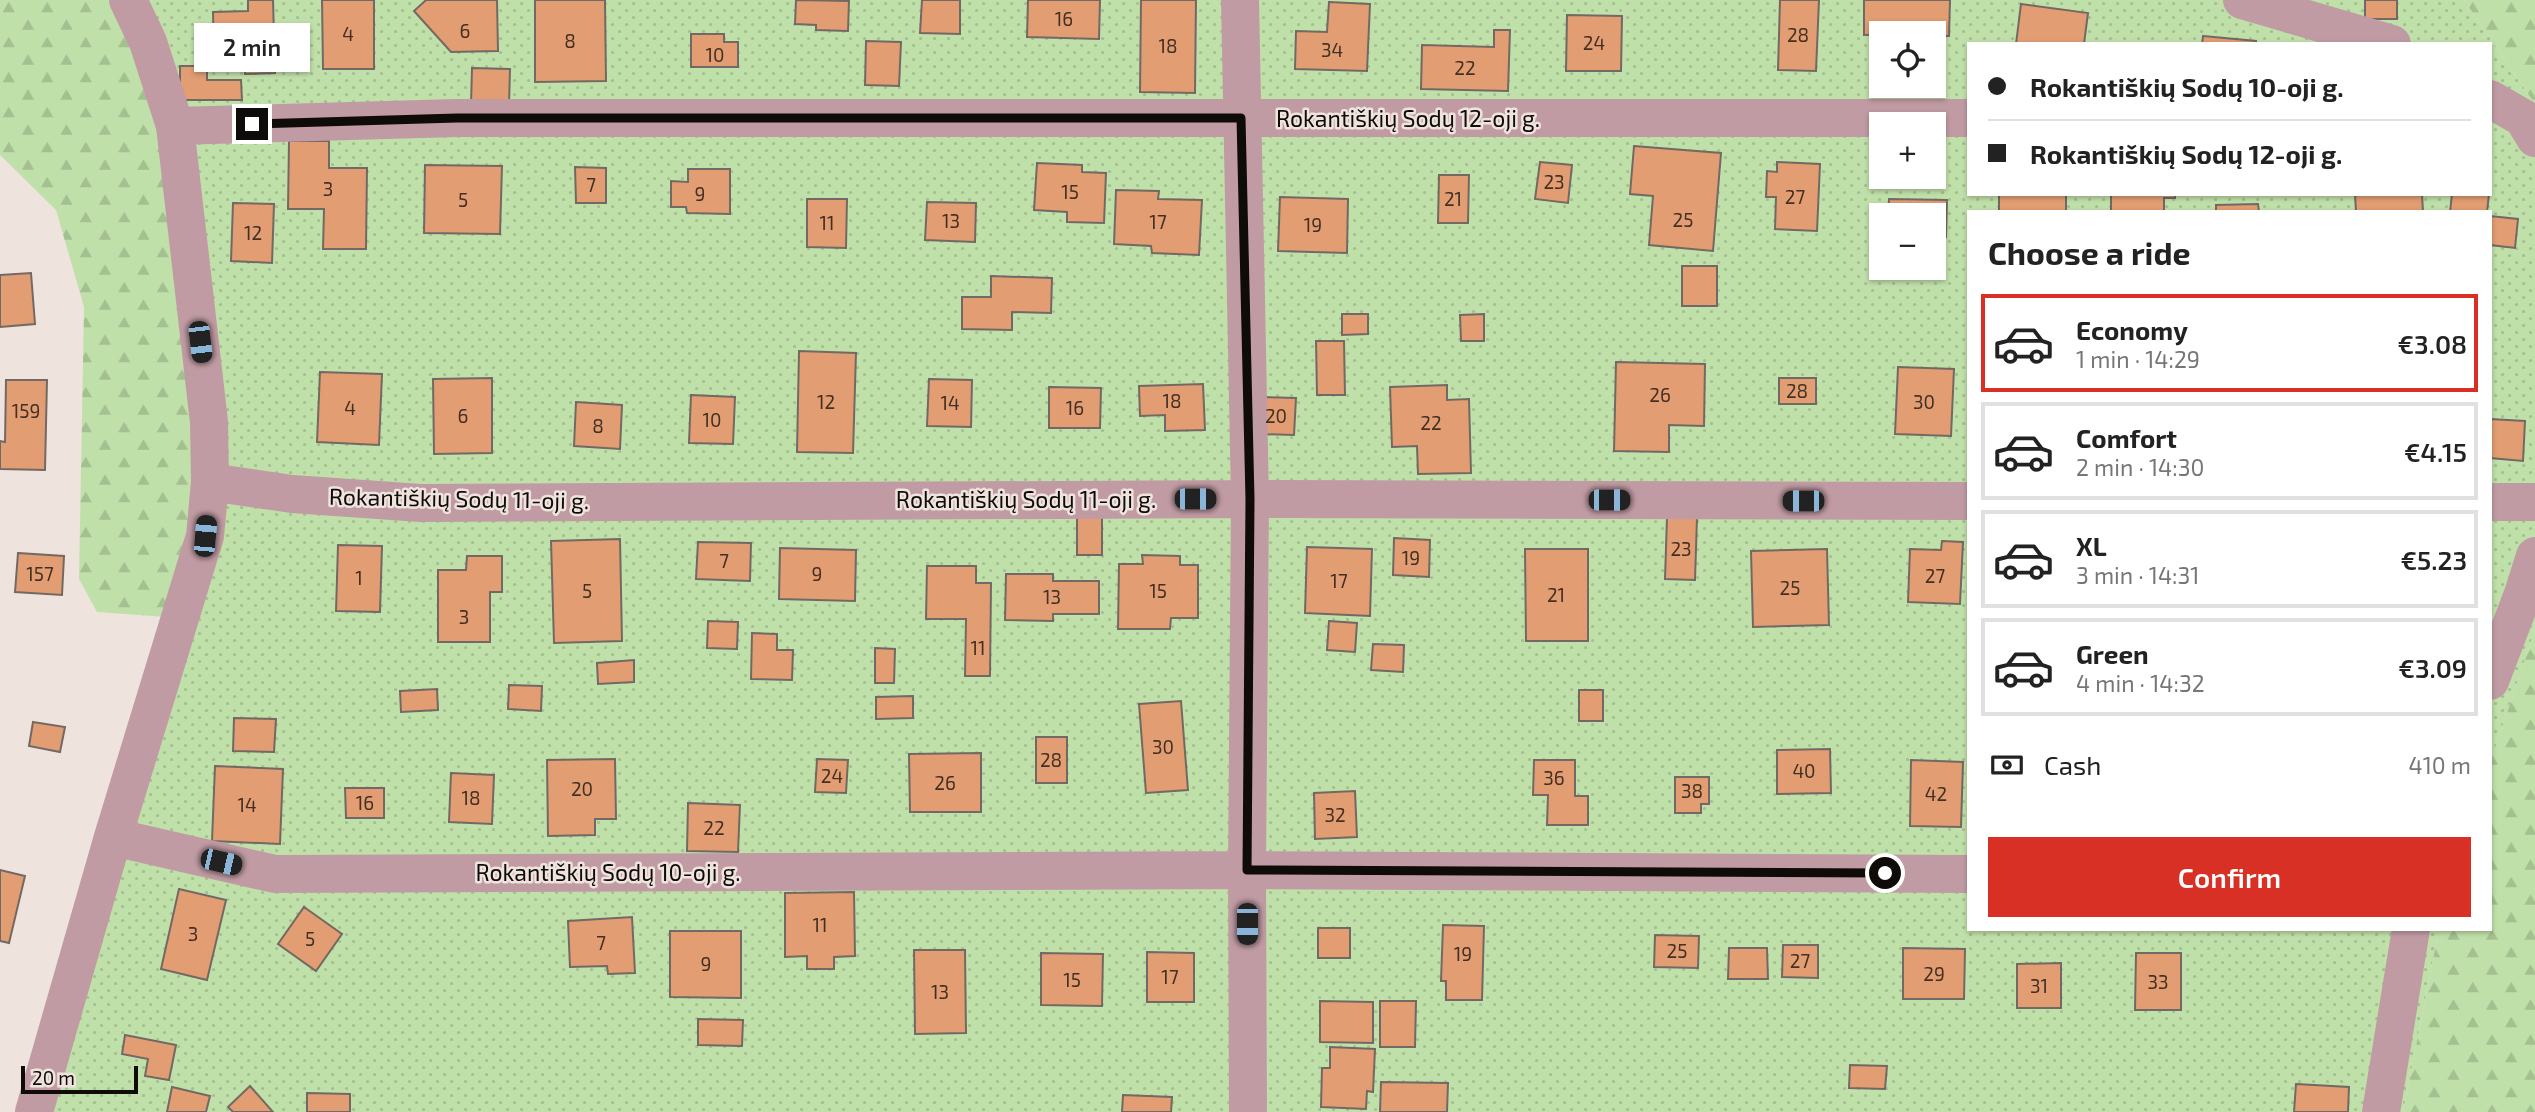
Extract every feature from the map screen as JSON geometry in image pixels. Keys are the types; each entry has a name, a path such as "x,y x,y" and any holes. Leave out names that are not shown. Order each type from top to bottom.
{"street":[{"path":"34,1112 113,837 205,536 210,482 209,422 175,127 148,42 128,0"},
{"path":"1240,0 1250,499 1248,1112"},
{"path":"2242,0 2385,42"},
{"path":"2492,101 2516,125"},
{"name":"Rokantiškių Sodų 12-oji g.","path":"175,127 457,118 1967,118"},
{"name":"Rokantiškių Sodų 11-oji g.","path":"210,482 292,494 421,503 1250,499 1967,501"},
{"path":"2492,502 2535,502"},
{"path":"2492,676 2535,556"},
{"name":"Rokantiškių Sodų 10-oji g.","path":"113,837 275,874 1247,870 1967,874"},
{"path":"2381,1112 2410,931"}],"green space":[{"path":"0,0 128,0 135,12 209,422 181,618 97,612 79,579 84,307 56,210 0,155"},
{"path":"128,0 2464,0 2535,104 2535,630 2492,757 2492,210 1967,210 1967,931 2439,931 2403,1112 34,1112 181,618"},
{"path":"2464,0 2535,0 2535,104"},
{"path":"2535,630 2535,1112 2403,1112 2439,931 2492,931 2492,757"}],"building":[{"path":"248,0 273,0 275,73 245,74 245,64 214,64 213,12 248,11"},
{"path":"322,0 374,0 374,69 323,69"},
{"path":"426,0 497,0 498,51 451,52 414,11"},
{"path":"535,0 605,0 606,81 535,82"},
{"path":"796,0 849,1 848,31 816,30 816,25 795,24"},
{"path":"922,0 960,0 960,34 920,33"},
{"path":"1028,0 1100,0 1099,39 1027,37"},
{"path":"1141,0 1196,0 1195,93 1140,92"},
{"path":"1780,0 1819,0 1816,71 1778,70"},
{"path":"1864,0 1950,0 1949,36 1946,36 1946,21 1869,21 1869,35 1864,35"},
{"path":"2365,0 2397,0 2397,19 2365,19"},
{"path":"1329,2 1370,4 1367,71 1295,69 1296,31 1327,32"},
{"path":"2021,4 2088,13 2084,42 2016,42"},
{"path":"1567,15 1622,16 1621,71 1566,71"},
{"path":"1494,30 1510,30 1508,91 1421,89 1422,45 1494,47"},
{"path":"691,34 724,34 724,42 738,42 738,67 691,67"},
{"path":"2203,36 2256,41 2256,42 2202,42"},
{"path":"866,41 901,42 899,86 865,85"},
{"path":"180,66 207,66 207,80 241,80 242,100 180,100"},
{"path":"472,68 510,69 509,106 471,105"},
{"path":"289,141 329,141 329,168 367,168 366,249 323,249 324,209 288,209"},
{"path":"1634,146 1721,153 1713,251 1649,245 1653,196 1630,194"},
{"path":"1540,162 1572,165 1568,203 1535,199"},
{"path":"1777,162 1820,164 1817,231 1775,229 1776,197 1766,197 1767,171 1777,172"},
{"path":"1037,163 1082,165 1082,172 1106,173 1104,223 1067,222 1067,212 1034,210"},
{"path":"425,165 502,166 500,234 424,233"},
{"path":"575,167 606,168 606,203 576,203"},
{"path":"688,169 730,169 730,214 687,213 686,207 671,207 671,181 688,182"},
{"path":"1439,175 1469,175 1468,223 1438,223"},
{"path":"1116,190 1159,191 1158,199 1202,200 1199,255 1152,253 1151,246 1114,244"},
{"path":"1999,196 2066,196 2066,210 1999,210"},
{"path":"2111,196 2175,196 2164,198 2164,210 2111,210"},
{"path":"2355,196 2422,196 2423,210 2356,210"},
{"path":"2452,196 2489,196 2487,210 2450,210"},
{"path":"1280,197 1348,199 1347,253 1278,251"},
{"path":"807,199 847,199 846,248 807,247"},
{"path":"1889,199 1947,200 1946,237 1946,203 1889,203"},
{"path":"927,202 976,203 975,242 925,240"},
{"path":"233,203 274,204 272,263 231,261"},
{"path":"2258,204 2259,210 2216,210 2216,205"},
{"path":"2492,216 2518,219 2515,248 2492,245"},
{"path":"1682,266 1717,266 1717,306 1682,306"},
{"path":"31,273 35,324 0,327 0,275"},
{"path":"991,276 1052,278 1051,313 1012,312 1012,330 962,329 962,297 991,297"},
{"path":"1342,314 1368,314 1368,334 1342,335"},
{"path":"1484,314 1484,341 1461,341 1460,315"},
{"path":"1316,341 1344,341 1345,395 1317,395"},
{"path":"799,351 856,353 853,453 797,452"},
{"path":"1616,362 1705,364 1704,426 1669,425 1669,452 1614,451"},
{"path":"1898,367 1954,369 1951,436 1895,434"},
{"path":"320,372 382,374 379,445 317,442"},
{"path":"492,378 492,453 434,454 433,379"},
{"path":"1779,378 1816,378 1816,404 1779,404"},
{"path":"929,379 972,380 971,427 927,426"},
{"path":"6,380 47,380 45,470 0,469 0,441 5,442"},
{"path":"1203,384 1205,430 1165,431 1165,415 1140,416 1139,386"},
{"path":"1447,385 1447,400 1469,399 1471,473 1418,474 1417,446 1392,447 1390,387"},
{"path":"1049,387 1101,388 1100,428 1049,428"},
{"path":"691,395 735,397 733,444 689,443"},
{"path":"1258,397 1296,398 1294,435 1257,434"},
{"path":"576,402 622,405 620,449 574,446"},
{"path":"2492,419 2525,421 2523,461 2492,458"},
{"path":"1077,515 1102,515 1102,555 1077,555"},
{"path":"1667,517 1697,518 1695,580 1665,579"},
{"path":"1394,538 1430,540 1429,577 1393,575"},
{"path":"620,539 622,641 554,643 551,541"},
{"path":"1942,541 1963,542 1960,604 1908,602 1910,549 1941,550"},
{"path":"698,542 751,543 750,581 696,579"},
{"path":"338,545 382,546 380,612 336,611"},
{"path":"1307,547 1372,549 1370,616 1305,613"},
{"path":"780,548 856,550 855,601 779,599"},
{"path":"1525,549 1588,549 1588,641 1526,641"},
{"path":"1827,549 1829,625 1753,627 1751,551"},
{"path":"18,553 64,556 62,595 15,592"},
{"path":"1142,555 1180,556 1180,565 1198,565 1198,618 1171,618 1170,629 1118,629 1119,564 1143,564"},
{"path":"467,556 502,556 502,592 490,592 490,642 438,642 438,570 466,570"},
{"path":"927,566 976,566 976,583 991,583 990,676 965,676 966,619 926,619"},
{"path":"1006,574 1053,574 1053,581 1099,581 1099,614 1053,614 1053,621 1005,620"},
{"path":"708,621 738,622 737,649 707,648"},
{"path":"1329,621 1357,623 1355,652 1327,650"},
{"path":"752,633 777,634 777,650 793,650 792,680 751,679"},
{"path":"1373,644 1404,645 1403,672 1371,670"},
{"path":"875,648 895,649 894,683 875,683"},
{"path":"634,660 634,682 598,684 597,663"},
{"path":"509,685 542,686 541,711 508,709"},
{"path":"437,689 438,710 401,712 400,691"},
{"path":"1579,690 1603,690 1603,721 1579,721"},
{"path":"913,696 913,718 876,719 876,697"},
{"path":"1181,701 1188,790 1146,793 1139,704"},
{"path":"234,718 276,719 274,752 233,751"},
{"path":"33,722 65,727 60,752 29,746"},
{"path":"1036,737 1067,737 1067,783 1036,783"},
{"path":"1830,749 1831,793 1777,794 1777,750"},
{"path":"981,753 981,812 910,812 909,754"},
{"path":"615,759 616,819 595,819 595,835 548,836 547,760"},
{"path":"817,759 848,760 846,793 815,792"},
{"path":"1534,760 1575,760 1575,796 1588,796 1588,825 1547,825 1548,795 1533,795"},
{"path":"1911,760 1963,762 1961,827 1910,826"},
{"path":"215,766 283,769 280,844 212,841"},
{"path":"451,773 494,775 492,824 449,822"},
{"path":"1675,777 1709,777 1709,804 1701,804 1701,813 1675,813"},
{"path":"345,788 384,788 384,818 346,818"},
{"path":"1355,791 1357,837 1315,839 1314,793"},
{"path":"688,803 740,805 738,852 687,851"},
{"path":"0,870 25,876 9,943 0,941"},
{"path":"179,889 226,900 207,980 161,969"},
{"path":"854,892 855,956 834,957 834,969 807,969 807,956 785,957 785,893"},
{"path":"304,907 342,934 316,971 278,944"},
{"path":"632,917 635,973 608,974 607,966 570,967 568,921"},
{"path":"1443,925 1484,926 1482,1000 1446,1000 1446,981 1441,981"},
{"path":"1318,928 1350,928 1350,958 1318,958"},
{"path":"670,931 741,931 741,998 670,997"},
{"path":"1655,935 1699,936 1698,968 1654,967"},
{"path":"1783,945 1818,945 1818,978 1782,977"},
{"path":"1729,948 1767,948 1768,979 1728,979"},
{"path":"1903,948 1965,949 1964,999 1903,999"},
{"path":"914,950 965,950 966,1033 915,1034"},
{"path":"1147,952 1194,953 1194,1002 1147,1002"},
{"path":"1041,953 1103,954 1102,1006 1041,1005"},
{"path":"2136,953 2181,953 2181,1010 2135,1010"},
{"path":"2061,963 2061,1008 2017,1008 2017,964"},
{"path":"1320,1001 1373,1002 1373,1043 1320,1042"},
{"path":"1380,1001 1416,1001 1415,1047 1380,1047"},
{"path":"698,1019 743,1020 742,1046 698,1045"},
{"path":"125,1035 176,1045 169,1080 145,1076 148,1059 122,1054"},
{"path":"1330,1047 1375,1049 1373,1092 1367,1091 1366,1109 1321,1107 1322,1068 1330,1068"},
{"path":"1850,1065 1887,1066 1885,1089 1849,1088"},
{"path":"1381,1082 1448,1083 1447,1112 1380,1112"},
{"path":"2296,1084 2349,1087 2348,1112 2294,1112"},
{"path":"250,1086 273,1112 233,1112 228,1107"},
{"path":"172,1087 210,1096 206,1112 167,1112"},
{"path":"307,1093 350,1094 350,1112 307,1112"},
{"path":"1123,1095 1172,1097 1171,1112 1122,1112"}],"route":[{"path":"252,124 457,118 1241,118 1250,499 1247,870 1885,873"}]}
